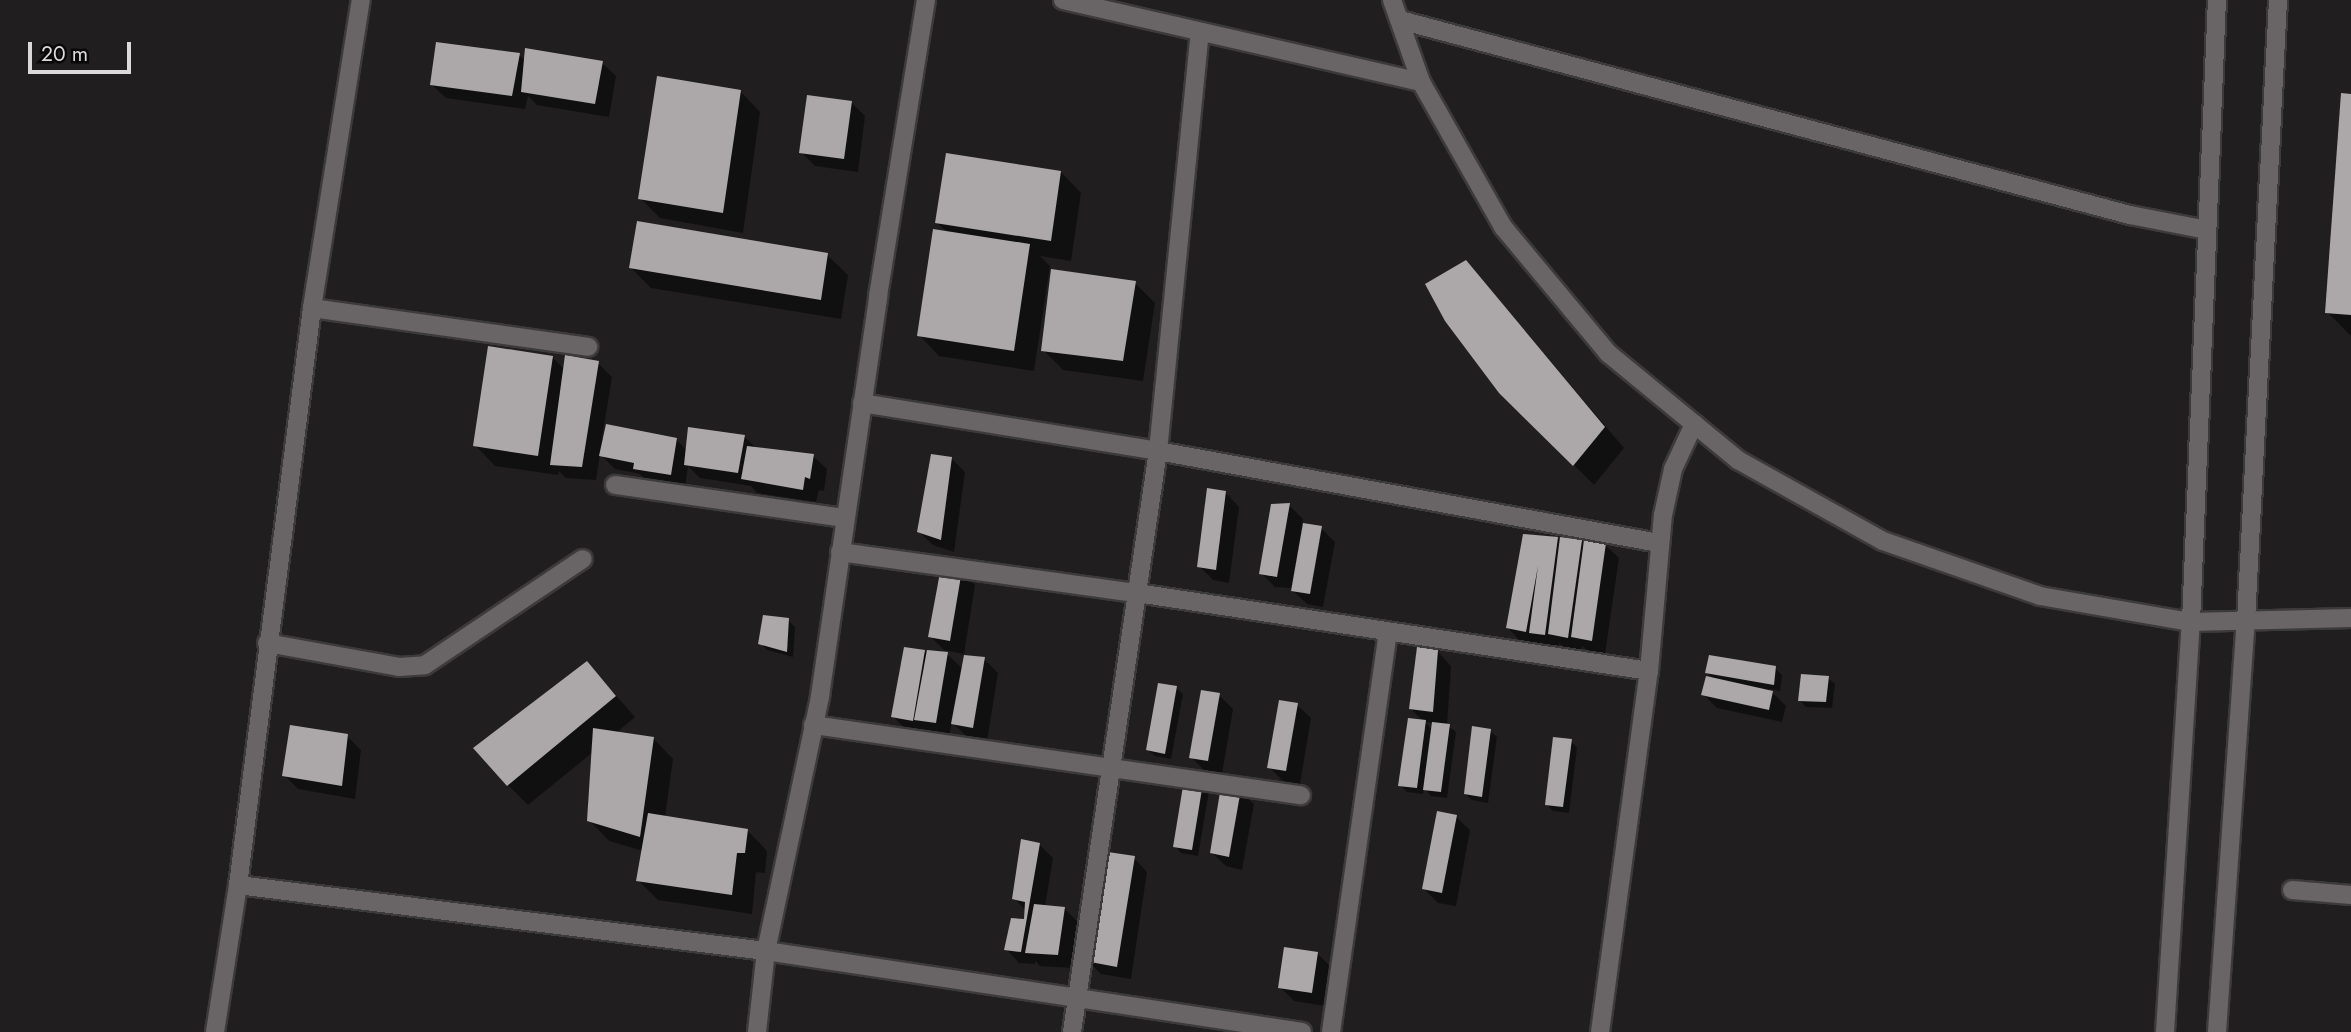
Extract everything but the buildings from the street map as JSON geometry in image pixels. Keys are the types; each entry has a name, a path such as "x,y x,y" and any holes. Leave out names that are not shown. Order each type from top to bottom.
{"street":[{"path":"215,1032 238,884 312,308 361,0"},
{"path":"757,1032 766,951 813,726 926,0"},
{"path":"1063,0 1421,82"},
{"path":"1392,0 1421,82 1503,227 1609,354 1738,460 1882,541 2040,596 2191,622 2351,618"},
{"path":"2165,1032 2191,622 2217,0"},
{"path":"2217,1032 2246,621 2278,0"},
{"path":"1400,20 2130,215 2207,230"},
{"path":"1072,1032 1158,451 1200,32"},
{"path":"312,308 588,347"},
{"path":"862,403 1158,451 1659,544"},
{"path":"1600,1032 1649,671 1659,544 1674,469 1694,424"},
{"path":"615,485 845,518"},
{"path":"840,552 1137,593 1649,671"},
{"path":"267,643 399,667 425,665 583,559"},
{"path":"1331,1032 1388,632"},
{"path":"813,726 1111,766 1301,795"},
{"path":"238,884 766,951 1302,1032"},
{"path":"2292,890 2351,895"}]}
